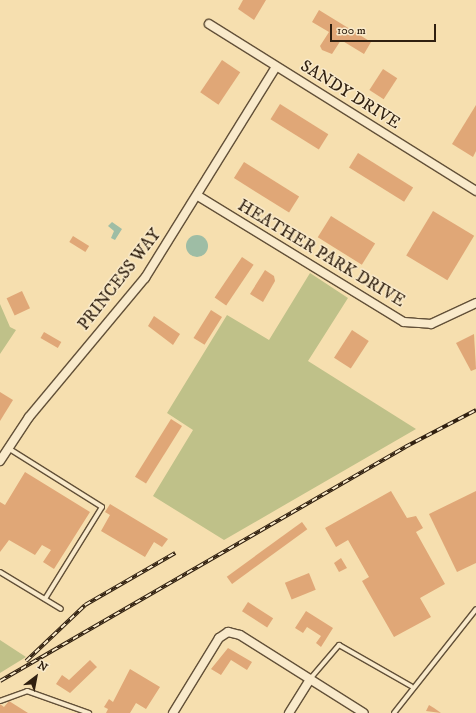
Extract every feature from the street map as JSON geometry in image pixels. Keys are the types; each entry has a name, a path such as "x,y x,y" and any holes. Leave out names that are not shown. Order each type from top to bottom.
{"street":[{"name":"SANDY DRIVE","path":"209,24 476,191"},
{"name":"PRINCESS WAY","path":"0,461 29,417 145,278 198,196 276,67"},
{"name":"HEATHER PARK DRIVE","path":"198,196 404,322 431,324 476,303"},
{"path":"173,713 219,638 228,632 240,635 364,713"},
{"path":"289,713 310,679"}],"lane":[{"path":"8,448 102,506 45,599"},
{"path":"0,572 61,609"},
{"path":"394,713 411,686 475,611"},
{"path":"310,679 338,645 411,686"},
{"path":"0,701 27,691 89,713"}],"green space":[{"path":"310,273 348,298 308,361 416,429 224,540 153,496 193,430 167,413 227,315 269,340"},
{"path":"0,304 10,327 16,330 0,354"},
{"path":"0,640 26,657 0,673"}],"shaded area":[{"path":"112,222 122,229 115,240 111,238 114,231 108,226"},
{"path":"197,235 205,238 208,246 205,254 197,257 189,254 186,246 189,238"}],"building":[{"path":"243,0 266,0 254,20 238,9"},
{"path":"319,10 371,42 364,54 341,40 332,54 322,50 320,46 329,32 312,22"},
{"path":"222,60 240,72 218,105 200,92"},
{"path":"383,69 397,78 384,99 369,90"},
{"path":"280,104 328,134 319,149 270,119"},
{"path":"476,105 476,151 473,157 452,144"},
{"path":"358,153 413,187 404,202 349,167"},
{"path":"244,162 299,196 289,213 234,178"},
{"path":"433,211 474,236 447,280 406,256"},
{"path":"331,216 375,244 362,265 318,237"},
{"path":"73,236 89,246 85,252 69,242"},
{"path":"242,257 254,265 226,305 215,298"},
{"path":"265,270 274,276 275,281 263,302 250,294"},
{"path":"22,291 30,308 15,315 7,298"},
{"path":"211,310 222,317 205,345 194,338"},
{"path":"154,316 180,334 173,345 148,326"},
{"path":"352,330 369,341 351,369 334,358"},
{"path":"44,332 61,342 58,348 40,338"},
{"path":"474,334 476,369 471,371 456,343"},
{"path":"0,392 13,400 0,421"},
{"path":"171,419 182,426 146,484 135,477"},
{"path":"25,472 90,512 54,569 43,562 51,550 42,545 35,555 9,540 0,552 0,502 5,505"},
{"path":"391,491 407,518 416,516 423,528 416,532 445,584 420,598 431,617 394,637 362,581 369,577 348,540 336,547 325,528"},
{"path":"476,491 476,563 457,572 429,514"},
{"path":"110,504 168,539 162,547 154,542 145,557 101,531 110,515 105,512"},
{"path":"302,522 307,529 232,584 227,577"},
{"path":"341,558 347,568 339,572 334,563"},
{"path":"309,573 316,590 292,599 285,583"},
{"path":"248,602 273,618 267,628 242,611"},
{"path":"306,611 333,628 321,647 316,643 321,636 307,627 303,633 295,628"},
{"path":"228,648 252,662 247,670 231,660 221,675 211,669"},
{"path":"90,660 97,667 70,693 56,684 62,675 69,680"},
{"path":"130,669 160,687 146,709 136,703 130,713 106,713 108,709 104,707 109,699 113,702"},
{"path":"9,701 28,713 0,713 0,704 4,707"},
{"path":"429,705 434,708 441,713 426,711"}],"railway":[{"path":"0,681 405,447 476,410"},
{"path":"26,661 85,605 175,553"}]}
